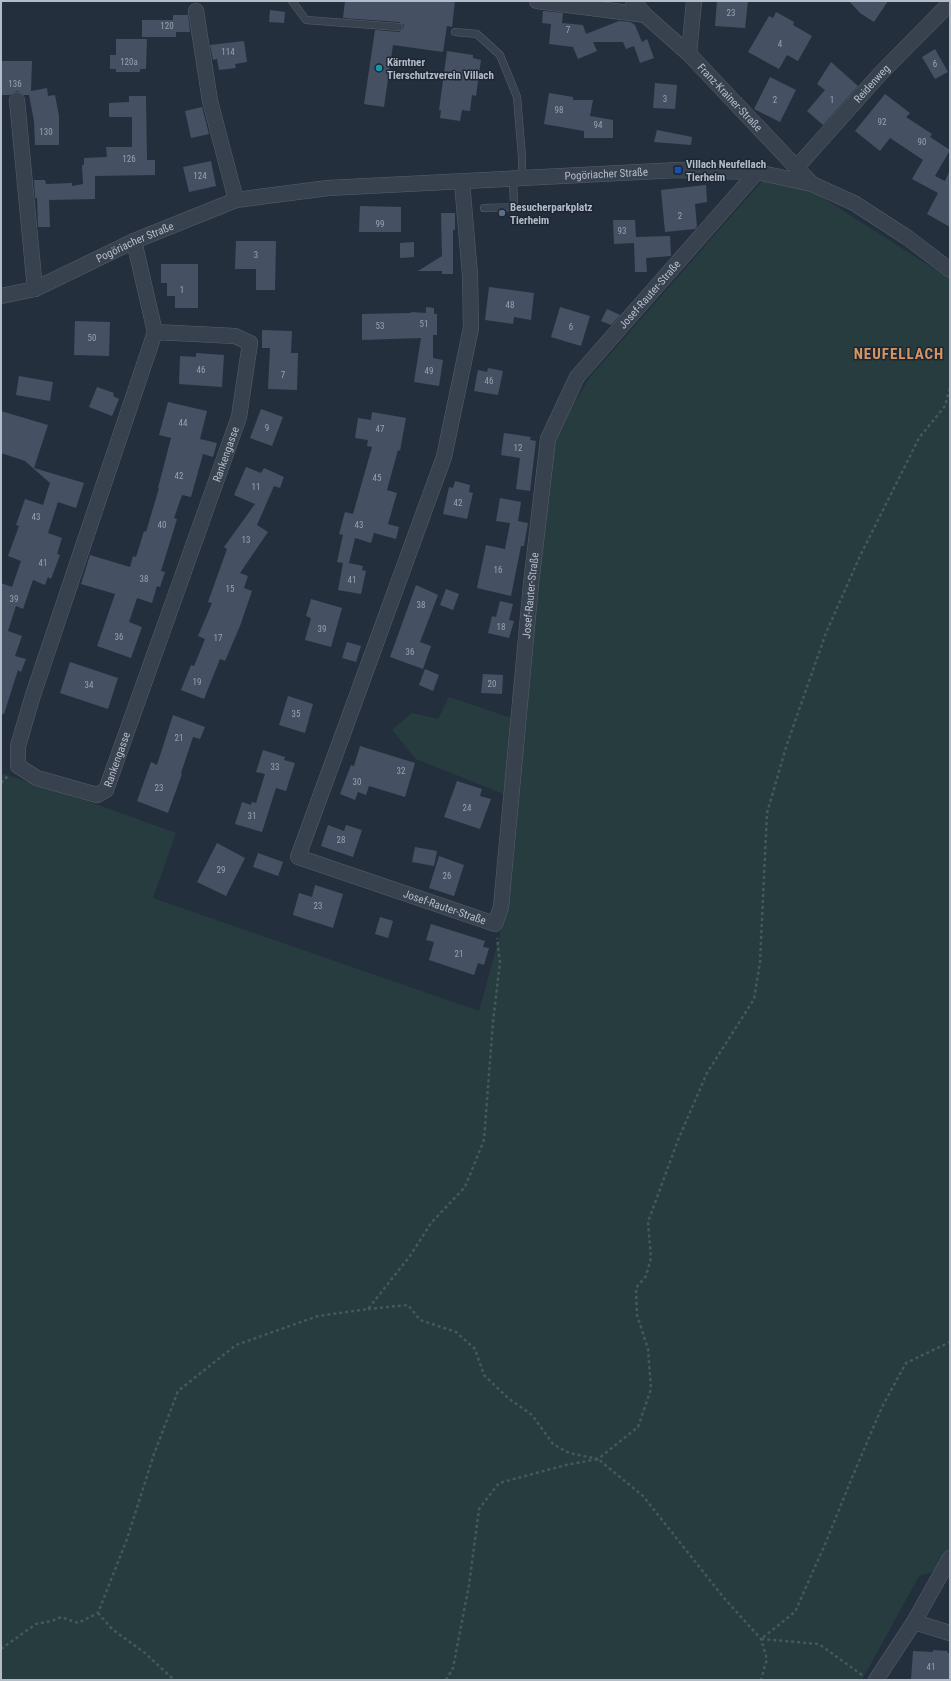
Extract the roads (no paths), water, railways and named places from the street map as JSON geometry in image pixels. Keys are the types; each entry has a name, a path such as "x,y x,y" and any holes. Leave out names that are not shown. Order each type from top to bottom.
{"street":[{"path":"537,1 645,15"},
{"name":"Franz-Krainer-Straße","path":"633,1 645,15 690,54 812,184"},
{"path":"690,54 694,1"},
{"name":"Reidenweg","path":"797,167 880,74 950,3"},
{"path":"196,11 210,101 236,200"},
{"path":"17,100 35,288"},
{"name":"Pogöriacher Straße","path":"1,296 35,288 134,241 236,200 328,188 678,170 757,172 812,184 854,203 908,238 950,270"},
{"name":"Josef-Rauter-Straße","path":"462,182 470,274 471,328 444,457 298,857 495,924 501,908 531,584 548,439 578,377 757,172"},
{"path":"134,241 155,332"},
{"name":"Rankengasse","path":"155,332 235,336 250,343 239,417 106,790 97,795 37,778 18,766 18,746 35,688 155,332"},
{"path":"869,1678 914,1622 950,1558"},
{"path":"914,1622 950,1633"}],"lane":[{"path":"292,1 306,20 398,27"},
{"path":"455,32 477,34 500,55 517,98 522,157 517,179 514,207 484,208"}],"place":[{"name":"Kärntner Tierschutzverein Villach","path":"379,68"},
{"name":"Villach Neufellach Tierheim","path":"678,170"},
{"name":"Besucherparkplatz Tierheim","path":"502,213"}],"district":[{"name":"NEUFELLACH","path":"899,354"}]}
